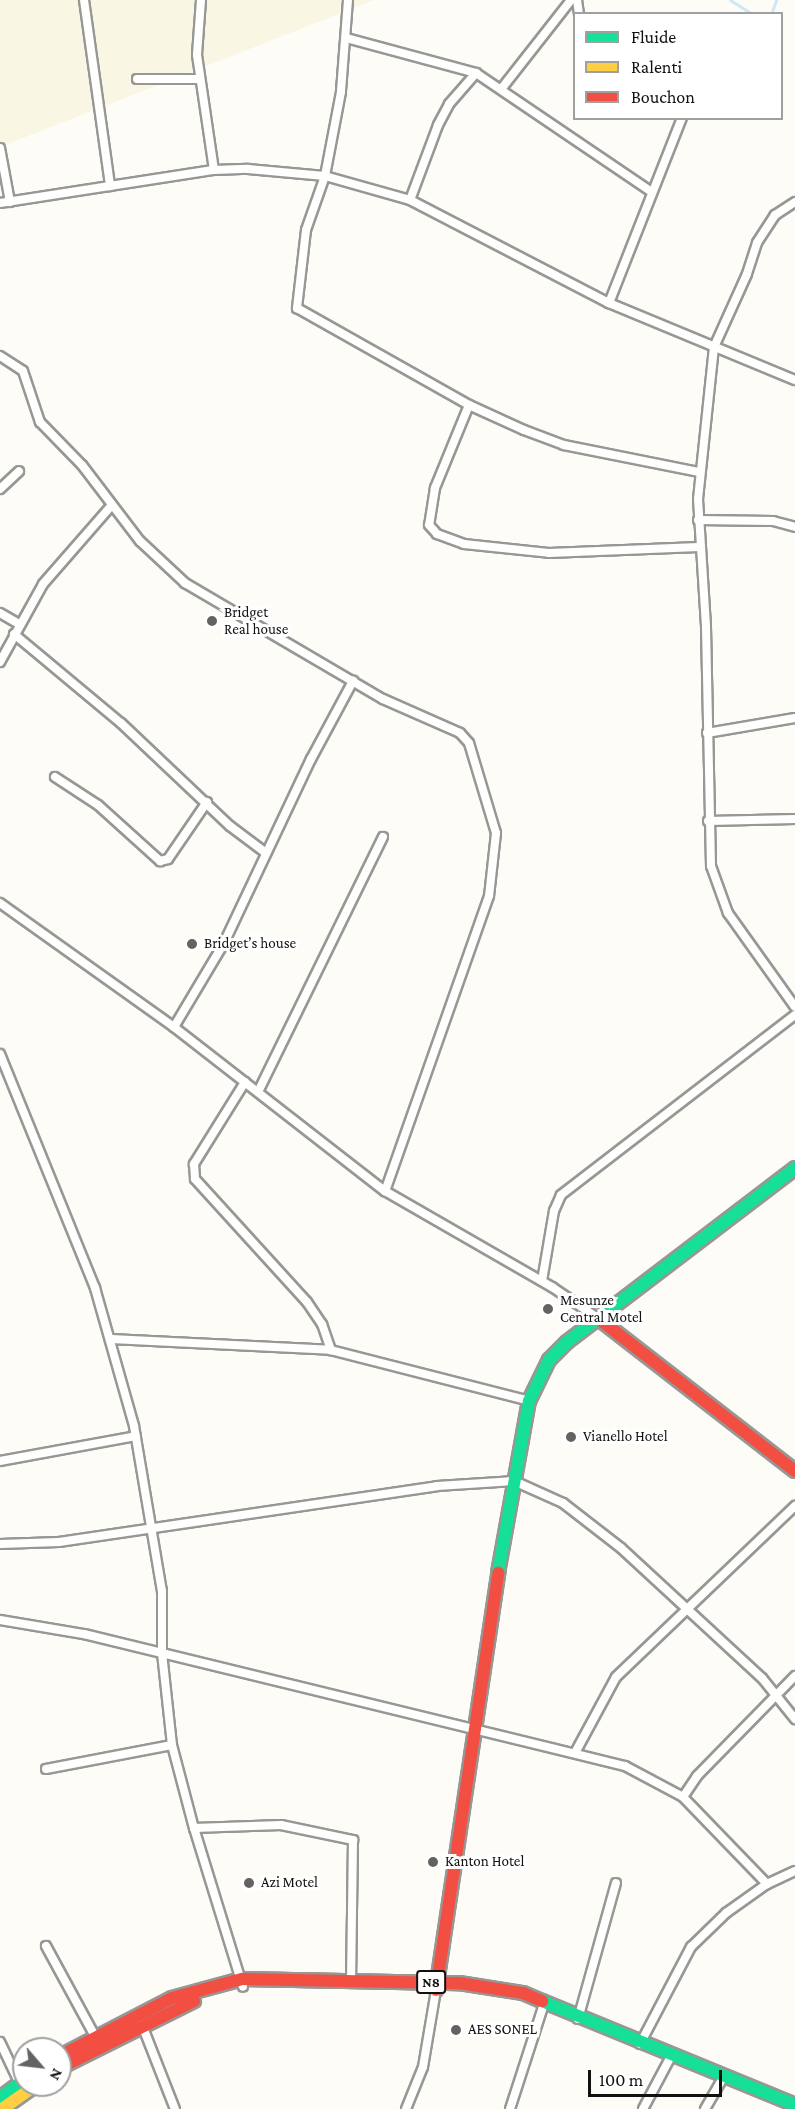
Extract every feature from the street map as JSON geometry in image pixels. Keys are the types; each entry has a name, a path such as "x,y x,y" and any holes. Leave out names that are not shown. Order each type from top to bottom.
{"main road":[{"path":"437,1986 514,1481 529,1401 549,1360 795,1168"},
{"path":"599,1319 795,1471"},
{"name":"N8","path":"72,2051 139,2019 243,1983 351,1979 437,1986 494,1994 578,2017"},
{"name":"N8","path":"243,1983 504,1988 723,2078 795,2105"},
{"name":"N8","path":"72,2059 97,2040"},
{"name":"N8","path":"640,2044 669,2060 723,2078 783,2109"},
{"path":"2,2109 14,2097"}],"street":[{"path":"84,0 110,186"},
{"path":"201,0 197,36 198,79 214,170"},
{"path":"348,0 346,38 325,176 306,230 297,308 469,405 564,445 699,472"},
{"path":"502,88 572,0"},
{"path":"346,38 476,73 502,88 650,191"},
{"path":"410,200 438,124 449,104 476,73"},
{"path":"137,79 198,79"},
{"path":"609,303 650,191 681,120"},
{"path":"0,148 10,202"},
{"path":"0,203 214,170 248,169 325,176 410,200 609,303 795,380"},
{"path":"795,201 775,215 757,243 747,274 714,346 699,472 698,520 706,627 708,821 711,866 728,913 795,1007"},
{"path":"0,356 23,371 40,422 81,465 140,541 185,583 353,681 466,737 496,833 496,856 489,896 386,1191"},
{"path":"469,405 432,499 429,525 436,534 464,544 549,553 699,547"},
{"path":"0,489 19,471"},
{"path":"0,662 19,624 63,559 111,506"},
{"path":"698,520 773,521 795,527"},
{"path":"0,613 19,624"},
{"path":"14,634 121,723 230,826 266,853"},
{"path":"174,1027 224,943 266,853 353,681"},
{"path":"707,733 795,718"},
{"path":"55,777 98,805 160,861 168,859 207,802"},
{"path":"708,821 795,819"},
{"path":"258,1092 383,837"},
{"path":"0,903 174,1027 386,1191 542,1281 599,1319"},
{"path":"542,1281 554,1211 561,1195 795,1015"},
{"path":"0,1054 95,1288 136,1436 162,1591 162,1653 172,1745 194,1828 243,1983"},
{"path":"245,1082 194,1164 195,1179 307,1302 322,1324 331,1350"},
{"path":"110,1339 331,1350 529,1401"},
{"path":"0,1461 136,1436"},
{"path":"0,1544 59,1542 437,1486 514,1481 563,1503 690,1607 778,1695 795,1719"},
{"path":"576,1751 616,1677 795,1506"},
{"path":"0,1620 34,1623 475,1732 576,1751 645,1775 683,1797 767,1884"},
{"path":"683,1797 721,1750 795,1676"},
{"path":"46,1770 172,1745"},
{"path":"194,1828 281,1825 353,1840 351,1979"},
{"path":"640,2044 691,1947 726,1913 767,1884 794,1871 795,1882"},
{"path":"578,2017 616,1883"},
{"path":"46,1946 97,2040"},
{"path":"406,2109 423,2067 437,1986"},
{"path":"510,2109 543,2007"},
{"path":"139,2019 175,2109"},
{"path":"0,2042 12,2062"},
{"path":"643,2109 669,2060"},
{"path":"705,2109 723,2078"}],"shaded area":[{"path":"0,0 374,0 0,147"}],"waterway":[{"path":"730,0 749,12"},
{"path":"772,12 776,0"}],"traffic: fast":[{"path":"498,1573 529,1401 549,1360 567,1342 795,1168"},
{"path":"542,2001 795,2105"},
{"path":"0,2098 12,2089"}],"traffic: slow":[{"path":"2,2109 19,2097"}],"traffic: jam":[{"path":"599,1319 795,1471"},
{"path":"436,1990 498,1573"},
{"path":"72,2050 172,1998 242,1979 459,1983 523,1993 542,2001"},
{"path":"72,2062 194,2001"}],"place":[{"name":"Bridget Real house","path":"212,621"},
{"name":"Bridget’s house","path":"192,944"},
{"name":"Mesunze Central Motel","path":"548,1309"},
{"name":"Vianello Hotel","path":"571,1437"},
{"name":"Kanton Hotel","path":"433,1862"},
{"name":"Azi Motel","path":"249,1883"},
{"name":"AES SONEL","path":"456,2030"}]}
